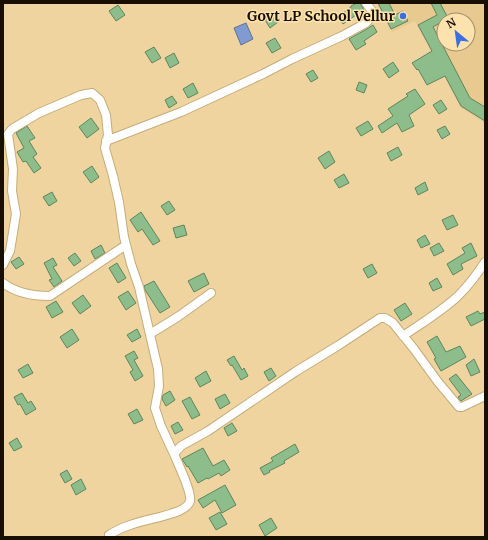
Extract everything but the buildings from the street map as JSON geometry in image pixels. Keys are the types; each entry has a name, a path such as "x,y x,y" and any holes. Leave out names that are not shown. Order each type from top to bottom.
{"street":[{"path":"106,141 181,112 342,36 366,23 372,16 372,11 366,3"},
{"path":"3,265 10,251 16,214 12,191 13,169 8,134 12,129 39,113 81,95 92,93 100,100 106,116 108,135 105,148 119,202 124,237 139,287 158,369 159,386 155,408 189,492 190,501 188,506 180,511 142,521 115,531 109,536 110,537"},
{"path":"3,283 10,288 22,292 40,296 50,296 126,245"},
{"path":"403,336 440,311 458,296 485,262"},
{"path":"150,334 211,292"},
{"path":"174,454 181,446 208,431 295,372 380,318 385,318 393,323 459,407 485,396"}],"shaded area":[{"path":"377,3 485,3 485,123 461,108 415,21 392,32"}],"water":[{"path":"246,23 253,39 241,45 234,28"}],"place":[{"name":"Govt LP School Vellur","path":"403,16"}]}
